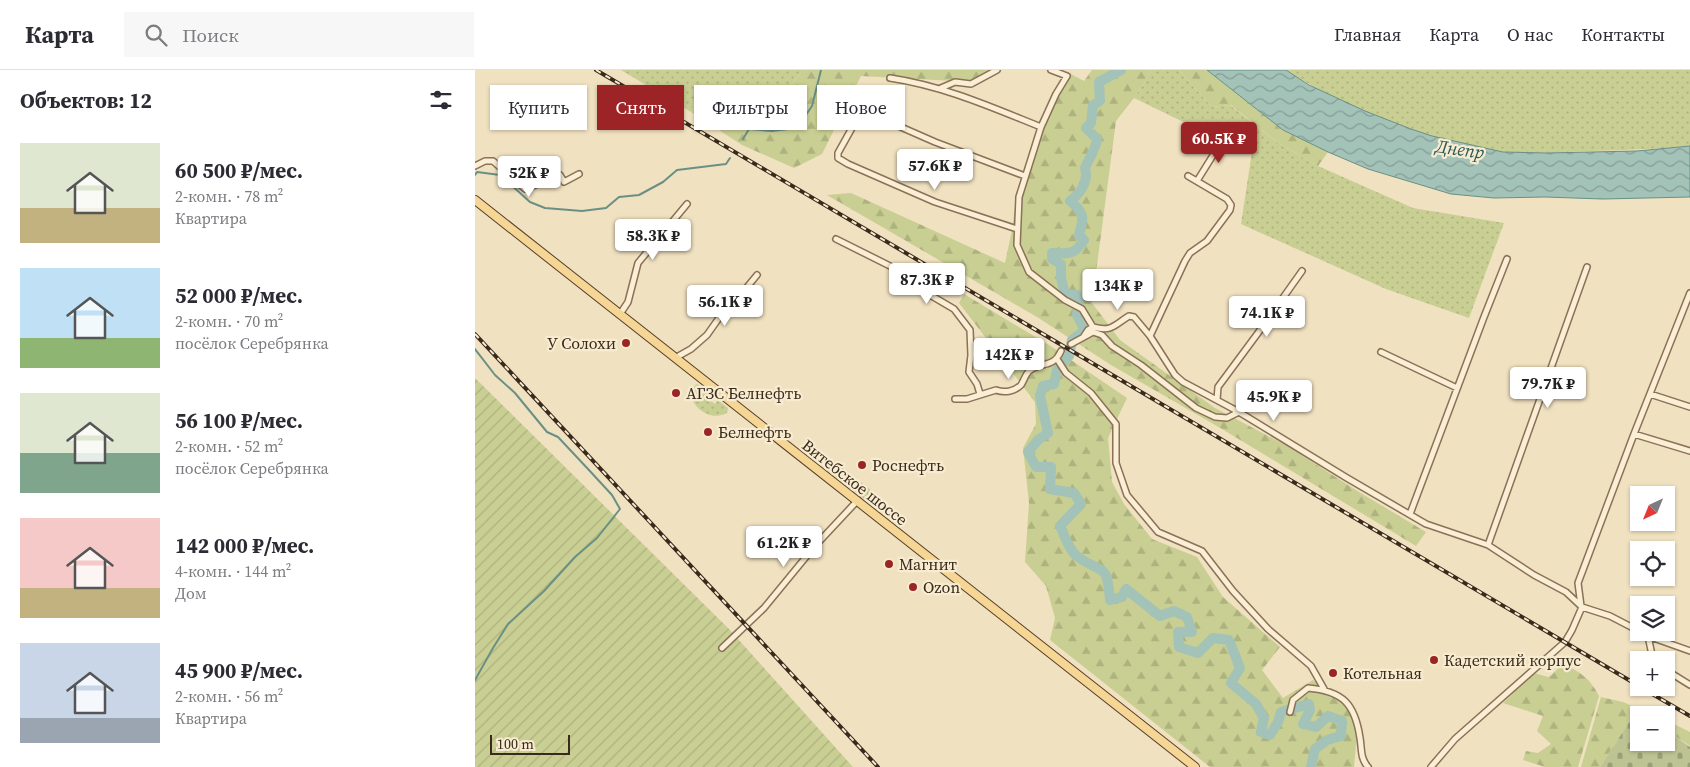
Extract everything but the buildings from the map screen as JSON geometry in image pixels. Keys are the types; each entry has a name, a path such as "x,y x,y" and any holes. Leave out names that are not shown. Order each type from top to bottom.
{"main road":[{"name":"Витебское шоссе","path":"475,200 1195,767"}],"street":[{"path":"940,88 955,82 971,84 997,70"},
{"path":"1051,70 1067,76"},
{"path":"1069,70 1041,127 1019,196 1017,245 1029,272 1065,300 1083,309 1093,327"},
{"path":"890,78 940,88 1041,127"},
{"path":"1017,229 935,202 838,158 862,110 935,142 1025,176"},
{"path":"1197,182 1225,136"},
{"path":"475,166 485,160 493,162 525,189 560,175 564,182 579,174"},
{"path":"1150,336 1155,322 1190,253 1207,242 1230,210 1231,205 1227,199 1188,176"},
{"path":"620,314 628,302 638,263 687,204"},
{"path":"836,239 892,267 920,289 954,309 970,330 971,355 969,372 977,384 979,394"},
{"path":"1409,514 1507,259"},
{"path":"1488,544 1587,267"},
{"path":"1217,400 1218,387 1259,333 1302,271"},
{"path":"675,358 691,349 707,335 731,302 743,292 757,274"},
{"path":"1431,767 1455,739 1565,642 1572,630 1581,607 1578,583 1634,434 1687,309 1690,293"},
{"path":"1084,336 1093,327 1105,330 1129,316 1135,317 1150,336 1175,375 1183,382 1239,412 1426,524 1488,544 1534,575 1566,592 1581,607 1610,616 1630,627"},
{"path":"1071,344 1093,332 1102,335 1112,346 1141,365 1196,408 1215,417 1227,418 1239,412"},
{"path":"955,399 967,399 996,390 1003,392 1014,389 1021,385 1029,371 1044,364 1050,364 1057,359 1061,351"},
{"path":"1381,352 1457,388"},
{"path":"1057,359 1066,373 1091,392 1116,424 1116,463 1127,495 1158,532 1202,551 1233,591 1267,629 1311,666 1324,689"},
{"path":"1650,394 1690,407"},
{"path":"1634,434 1690,451"},
{"path":"722,648 764,608 815,546 858,500"},
{"path":"1662,641 1690,651"},
{"path":"1675,676 1690,685"},
{"path":"1290,712 1293,700 1308,688 1324,689 1339,696 1354,712 1361,739 1363,760 1368,767"}],"green space":[{"path":"621,70 803,70 791,85 694,85 694,103 691,112 684,108 684,85 646,85"},
{"path":"803,70 998,70 973,82 861,76 856,85 817,85 817,130 834,130 822,154 794,168 742,145 719,130 807,130 807,85 791,85"},
{"path":"1092,70 1152,70 1116,121 1092,303 1120,340 1215,408 1289,447 1426,532 1416,546 1222,429 1111,365 1037,317 827,195 851,193 1005,263 1016,199 1037,128 1067,72 1084,81"},
{"path":"1152,70 1179,70 1212,107 1230,105 1278,143 1318,166 1413,208 1504,223 1469,318 1386,289 1241,224 1253,145 1224,124 1208,134 1134,98"},
{"path":"1179,70 1207,70 1283,130 1328,152 1318,166 1278,143 1231,105 1212,107"},
{"path":"1286,70 1690,70 1690,146 1549,153 1516,153 1494,150 1437,137 1392,123 1327,94"},
{"path":"694,103 694,114 691,112"},
{"path":"964,294 1049,345 1127,398 1108,438 1112,482 1124,504 1152,539 1197,557 1223,597 1280,647 1262,670 1283,698 1313,680 1348,708 1357,733 1354,767 1210,767 1050,640 1055,618 1046,586 1025,562 1029,503 1023,448 1036,424 1035,402 959,303"},
{"path":"475,378 729,629 853,767 475,767"},
{"path":"697,384 709,394 707,398 715,404 718,400 728,408 727,413 719,416 711,415 697,407 691,395"},
{"path":"830,462 839,465 881,498 885,506 881,512 822,465"},
{"path":"1564,664 1585,677 1599,696 1578,767 1545,767 1523,760 1526,751 1538,753 1551,744 1537,731 1543,716 1503,703 1534,673 1548,677"},
{"path":"1601,697 1633,706 1630,706 1630,721 1600,767 1581,767"},
{"path":"1630,721 1630,751 1675,751 1675,736 1690,747 1690,767 1600,767"},
{"path":"1675,724 1690,732 1690,746 1675,736"}],"water":[{"name":"Днепр","path":"1207,70 1286,70 1309,85 1365,111 1411,129 1432,136 1503,152 1637,151 1690,146 1690,197 1603,199 1494,198 1451,194 1368,169 1283,130"}],"waterway":[{"path":"743,139 749,129 772,131 797,128 812,106 821,70"},
{"path":"1121,70 1099,82 1100,101 1093,105 1091,123 1086,128 1097,139 1085,168 1086,178 1083,187 1070,201 1081,213 1082,224 1079,235 1084,240 1074,251 1062,254 1052,253 1052,259 1061,264 1061,278 1065,294 1077,295 1079,302 1077,315 1085,330 1072,340 1069,356 1057,370 1054,384 1043,386 1040,396 1048,433 1038,440 1028,452 1036,467 1051,467 1050,489 1074,493 1081,504 1060,526 1075,554 1105,574 1110,600 1122,597 1126,589 1160,616 1174,611 1187,617 1192,632 1178,632 1179,647 1198,653 1213,638 1229,640 1240,668 1231,683 1256,704 1264,718 1261,732 1270,735 1278,722 1281,712 1309,704 1310,710 1303,724 1316,727 1328,716 1342,721 1341,736 1327,740 1315,749 1311,767"},
{"path":"475,175 477,172 500,175 530,202 545,208 582,211 606,208 619,197 639,195 663,182 677,170 726,164 730,158"},
{"path":"475,349 495,375 515,393 547,432 558,437 612,495 620,509 597,538 575,557 544,591 508,624 475,680"}],"tunnel":[{"path":"1061,351 1071,344"}],"railway":[{"path":"596,70 1630,681"},
{"path":"475,334 878,767"},
{"path":"1656,696 1690,716"}],"place":[{"name":"У Солохи","path":"626,343"},
{"name":"АГЗС Белнефть","path":"676,393"},
{"name":"Белнефть","path":"708,432"},
{"name":"Роснефть","path":"862,465"},
{"name":"Магнит","path":"889,564"},
{"name":"Ozon","path":"913,587"},
{"name":"Кадетский корпус","path":"1434,660"},
{"name":"Котельная","path":"1333,673"}]}
